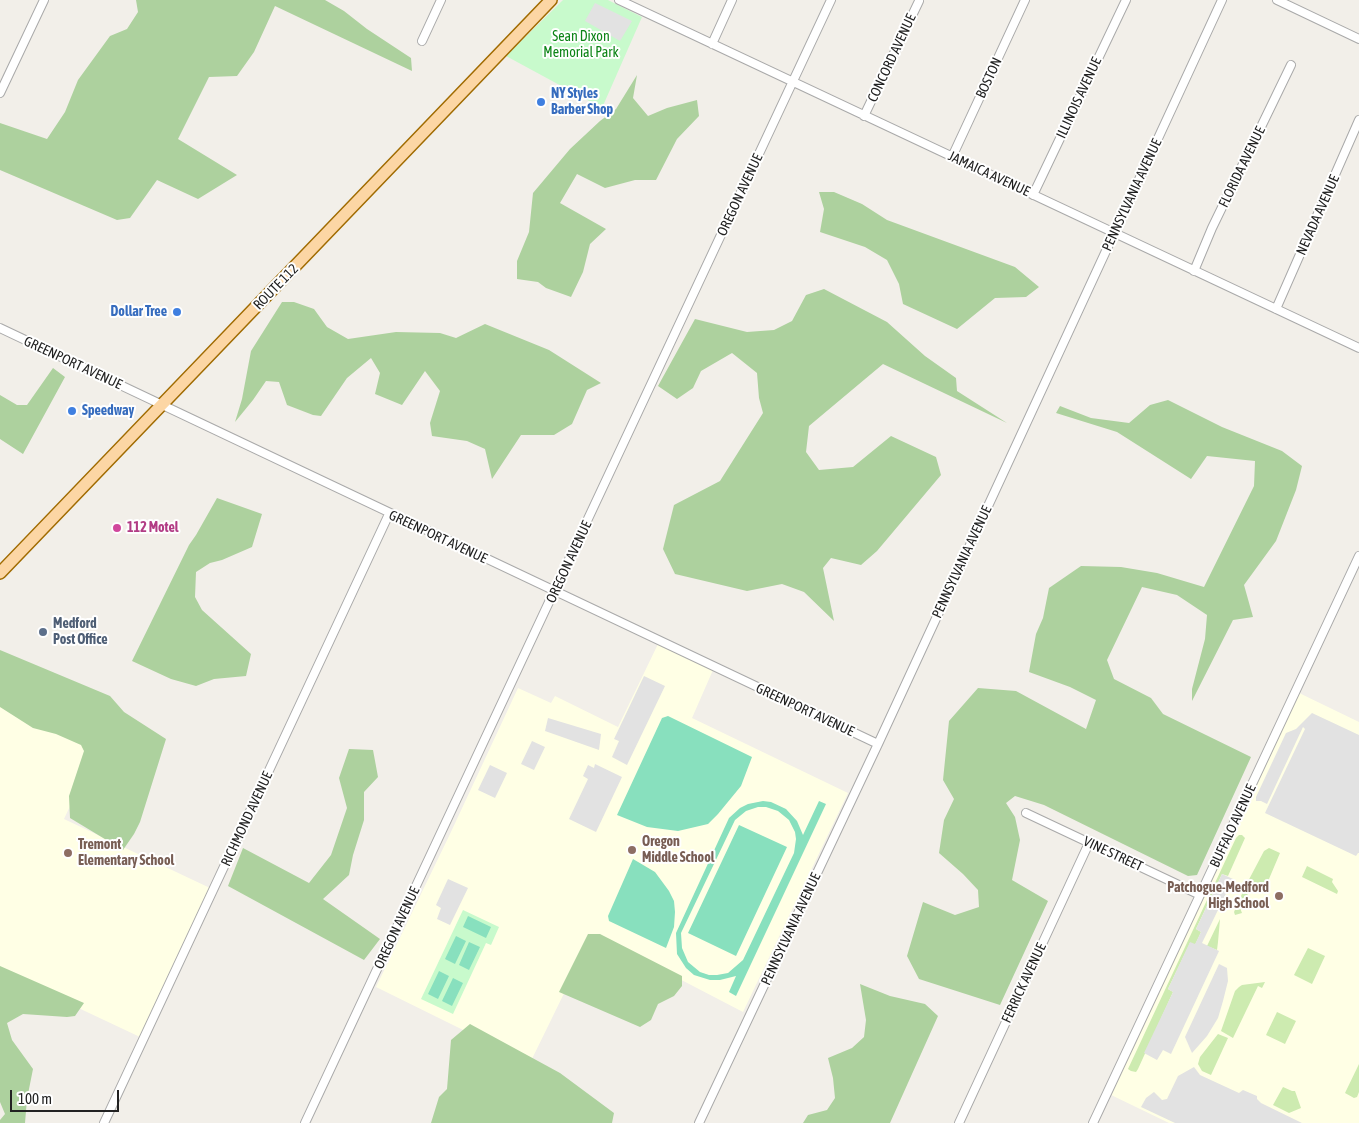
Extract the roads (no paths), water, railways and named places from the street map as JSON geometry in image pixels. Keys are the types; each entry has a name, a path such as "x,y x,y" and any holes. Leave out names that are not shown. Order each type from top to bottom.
{"main road":[{"name":"ROUTE 112","path":"0,573 551,0"}],"street":[{"path":"0,93 44,0"},
{"path":"422,40 441,0"},
{"name":"JAMAICA AVENUE","path":"619,0 1194,271 1358,344"},
{"path":"712,44 732,0"},
{"name":"OREGON AVENUE","path":"305,1123 832,0"},
{"name":"CONCORD AVENUE","path":"864,116 919,0"},
{"name":"BOSTON","path":"952,157 1025,0"},
{"name":"ILLINOIS AVENUE","path":"1033,195 1126,0"},
{"name":"PENNSYLVANIA AVENUE","path":"700,1123 878,744 1222,0"},
{"path":"1277,0 1359,38"},
{"name":"FLORIDA AVENUE","path":"1194,271 1212,228 1291,64"},
{"name":"NEVADA AVENUE","path":"1276,309 1359,120"},
{"name":"GREENPORT AVENUE","path":"0,328 389,514 878,744"},
{"name":"RICHMOND AVENUE","path":"104,1123 389,514"},
{"name":"BUFFALO AVENUE","path":"1093,1123 1359,556"},
{"name":"VINE STREET","path":"1026,813 1200,895"},
{"name":"FERRICK AVENUE","path":"959,1123 1089,843"}],"place":[{"name":"NY Styles Barber Shop","path":"541,102"},
{"name":"Dollar Tree","path":"177,312"},
{"name":"Speedway","path":"72,411"},
{"name":"112 Motel","path":"117,528"},
{"name":"Medford Post Office","path":"43,632"},
{"name":"Oregon Middle School","path":"632,850"},
{"name":"Tremont Elementary School","path":"68,853"},
{"name":"Patchogue-Medford High School","path":"1279,896"}],"park label":[{"name":"Sean Dixon Memorial Park","path":"581,46"}]}
